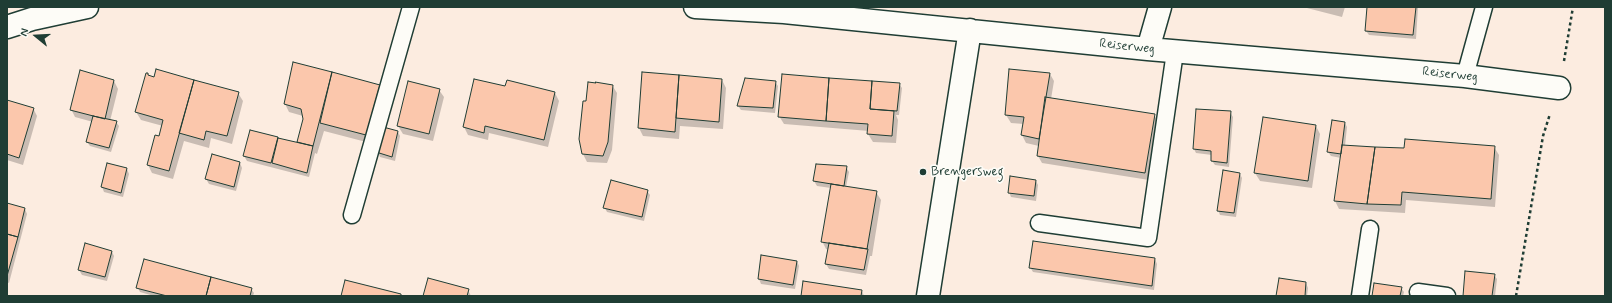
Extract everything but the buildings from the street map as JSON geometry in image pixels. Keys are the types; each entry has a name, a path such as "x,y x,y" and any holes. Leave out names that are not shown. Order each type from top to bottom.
{"street":[{"path":"7,27 32,19 86,7"},
{"name":"Reiserweg","path":"695,7 784,12 1175,52 1465,76 1559,88"},
{"path":"1148,49 1160,7"},
{"path":"928,296 970,30"}],"lane":[{"path":"352,215 411,7"},
{"path":"1465,76 1484,7"},
{"path":"1039,223 1148,238 1175,52"},
{"path":"1360,296 1370,229"},
{"path":"1418,292 1447,296"}],"path":[{"path":"1516,296 1543,136 1559,88 1573,7"}],"place":[{"name":"Brengersweg","path":"923,172"}]}
